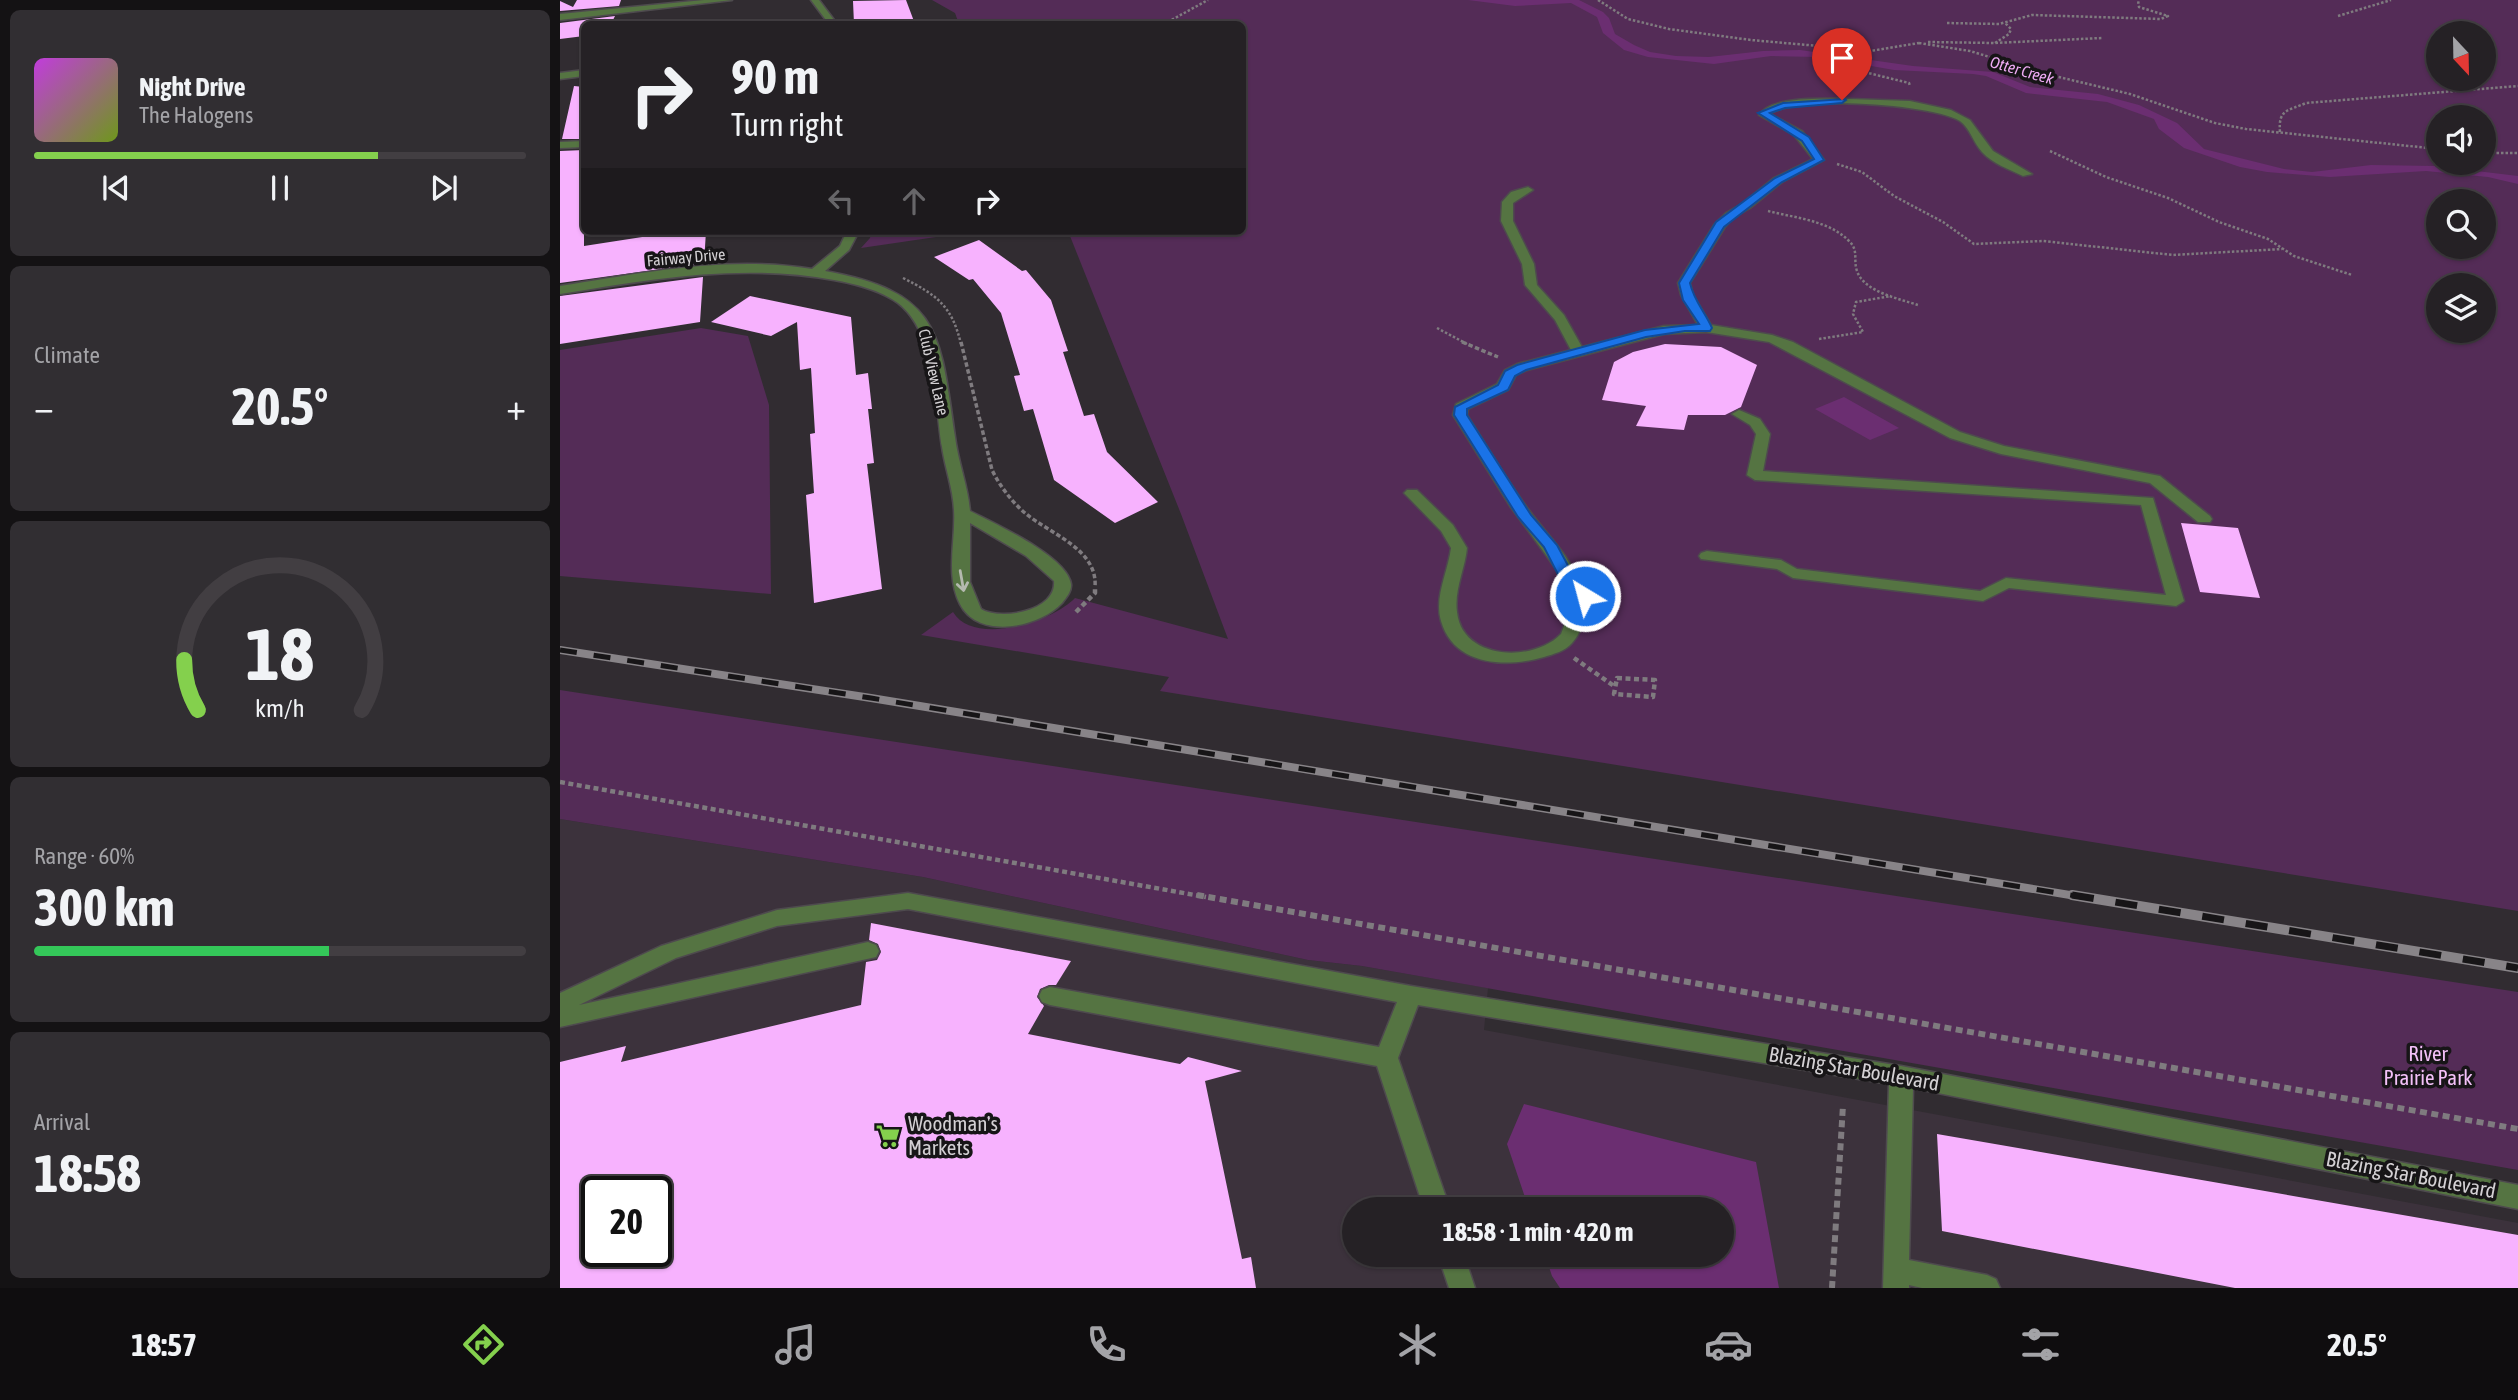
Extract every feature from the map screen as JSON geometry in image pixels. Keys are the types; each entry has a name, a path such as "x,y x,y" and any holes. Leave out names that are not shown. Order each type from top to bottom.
{"street":[{"path":"560,17 728,0"},
{"path":"815,0 832,21"},
{"path":"560,76 581,73"},
{"path":"1706,328 1701,316 1688,300 1685,283 1720,225 1778,180 1819,160 1805,139 1763,113 1783,105 1855,100 1942,111 1963,120 1988,152 2027,174"},
{"path":"560,145 581,144"},
{"path":"1528,190 1512,195 1507,202 1505,211 1512,235 1529,267 1531,286 1564,323 1578,351"},
{"path":"817,272 845,248 851,235"},
{"name":"Fairway Drive","path":"560,290 703,270 778,267 817,272"},
{"name":"Club View Lane","path":"817,272 882,290 910,307 921,320 941,390 962,513 961,582 968,605 974,614 989,620 1011,620 1030,616 1047,608 1058,598 1063,588 1062,580 1050,566 1003,535 962,513"},
{"path":"1412,493 1447,528 1459,548 1448,599 1449,620 1461,642 1486,655 1503,658 1520,657 1559,646 1573,627 1587,620 1585,596 1573,589 1550,545 1525,517 1460,415 1461,407 1503,387 1510,373 1522,367 1664,330 1706,328 1751,335 1788,345 1955,435 2001,450 2155,479 2204,519"},
{"path":"1707,556 1781,565 1793,573 1983,596 2006,583 2176,601 2148,501 1755,475 1763,434 1755,422 1739,414"},
{"name":"Blazing Star Boulevard","path":"560,1003 669,952 777,918 908,901 1410,995 1901,1076 2518,1196"},
{"path":"560,1018 868,951"},
{"path":"1410,995 1386,1059 1433,1197"},
{"path":"1050,996 1386,1059"},
{"path":"1901,1076 1896,1279 1987,1288"},
{"path":"1455,1267 1462,1288"}],"path":[{"path":"1170,21 1208,0"},
{"path":"1598,0 1628,19 1669,29 1868,51"},
{"path":"1947,23 2004,23 2032,15 2161,19 2168,16 2139,7 2138,0"},
{"path":"2338,16 2391,0"},
{"path":"1994,43 2011,29 2004,23"},
{"path":"1855,68 1856,55 1919,43 1994,43 2102,37"},
{"path":"1919,43 1970,51 2042,73 2130,94 2215,123 2426,148"},
{"path":"2280,132 2279,118 2283,113 2306,103 2518,86"},
{"path":"2050,151 2106,177 2259,235 2294,256 2352,275"},
{"path":"2496,153 2518,153"},
{"path":"1819,160 1851,166 1894,196 1943,222 1974,244 2043,241 2173,255 2282,249"},
{"path":"1746,206 1823,225 1838,232 1855,248 1858,256 1857,271 1861,278 1892,296 1918,305"},
{"path":"897,275 933,293 951,313 959,335 992,470 1000,486 1024,512 1086,556 1096,576 1095,593 1074,613"},
{"path":"1788,345 1863,332 1853,317 1856,302 1892,296"},
{"path":"1437,328 1450,337 1522,367"},
{"path":"1559,646 1614,686"},
{"path":"1617,677 1655,680 1653,698 1614,694 1614,686 1617,677"},
{"path":"560,782 2518,1129"},
{"path":"1832,1288 1843,1105"}],"shaded area":[{"path":"1468,0 1579,0 1603,12 1609,18 1615,34 1634,45 1650,52 1676,56 1709,57 1800,50 1913,66 1993,72 2030,87 2098,94 2139,105 2177,123 2204,149 2284,169 2312,172 2371,165 2426,166 2426,171 2330,177 2267,172 2240,167 2184,148 2159,129 2154,119 2107,102 2026,93 1986,76 1894,70 1820,57 1771,56 1714,64 1648,57 1624,50 1603,33 1597,17 1571,3 1515,6"},
{"path":"2496,173 2518,176 2518,184 2467,175"},
{"path":"1844,397 1899,428 1870,440 1815,409"},
{"path":"560,819 923,877 1308,960 1362,966 1488,988 1484,1030 2518,1223 2518,1288 560,1288"},
{"path":"1524,1104 1756,1162 1779,1288 1560,1288 1549,1267 1734,1267 1734,1197 1525,1197 1507,1144"}],"green space":[{"path":"932,0 2518,0 2518,911 1160,691 1169,677 921,635 953,612 963,622 978,628 1013,627 1049,615 1075,598 1228,639 1070,235 1246,235 1246,21 958,21 955,13"},
{"path":"871,235 950,235 861,248"},
{"path":"701,328 748,336 769,405 771,594 560,576 560,350"},
{"name":"River Prairie Park","path":"560,690 2518,992 2518,1170 1362,966 1308,960 923,877 560,819"}],"building":[{"path":"577,0 621,0 619,6 560,11 560,1 573,7"},
{"path":"906,0 914,21 854,21 853,1"},
{"path":"615,16 612,21 581,21 581,36 560,39 560,23"},
{"path":"574,86 581,87 581,139 562,139"},
{"path":"581,150 581,235 584,235 584,246 655,235 706,235 704,263 560,283 560,151"},
{"path":"979,240 1022,271 1026,270 1051,300 1068,351 1063,352 1084,416 1094,414 1107,452 1158,502 1115,523 1054,480 1033,409 1024,411 1014,376 1020,375 1001,313 973,279 969,280 934,257"},
{"path":"703,277 700,322 560,344 560,296"},
{"path":"750,296 851,317 856,375 868,373 872,409 868,409 874,463 867,464 882,589 814,603 806,495 814,493 810,434 815,433 811,368 800,370 797,322 771,336 711,322"},
{"path":"1665,344 1721,347 1757,365 1741,407 1725,415 1688,415 1684,430 1636,426 1646,406 1602,400 1614,362 1633,352"},
{"path":"2181,523 2238,528 2260,598 2200,592"},
{"name":"Woodman's Markets","path":"871,923 1071,961 1056,985 1040,989 1037,997 1044,1006 1028,1034 1180,1064 1188,1057 1242,1071 1205,1081 1242,1259 1251,1257 1256,1288 560,1288 560,1062 626,1046 621,1062 861,1005 866,962 877,960 881,952 878,944 869,940"},
{"path":"1937,1134 2518,1235 2518,1288 2235,1288 1942,1231"}],"railway":[{"path":"560,650 871,698 2082,897"},
{"path":"2072,895 2518,968"}],"place":[{"name":"Woodman's Markets","path":"888,1136"}],"route":[{"path":"1585,596 1573,589 1550,545 1525,517 1460,415 1461,407 1503,387 1504,380 1510,373 1522,367 1645,333 1685,327 1706,328 1701,316 1688,300 1685,283 1720,225 1778,180 1819,160 1798,133 1770,120 1763,113 1783,105 1842,100"}],"water label":[{"name":"Otter Creek","path":"2022,70"}]}
